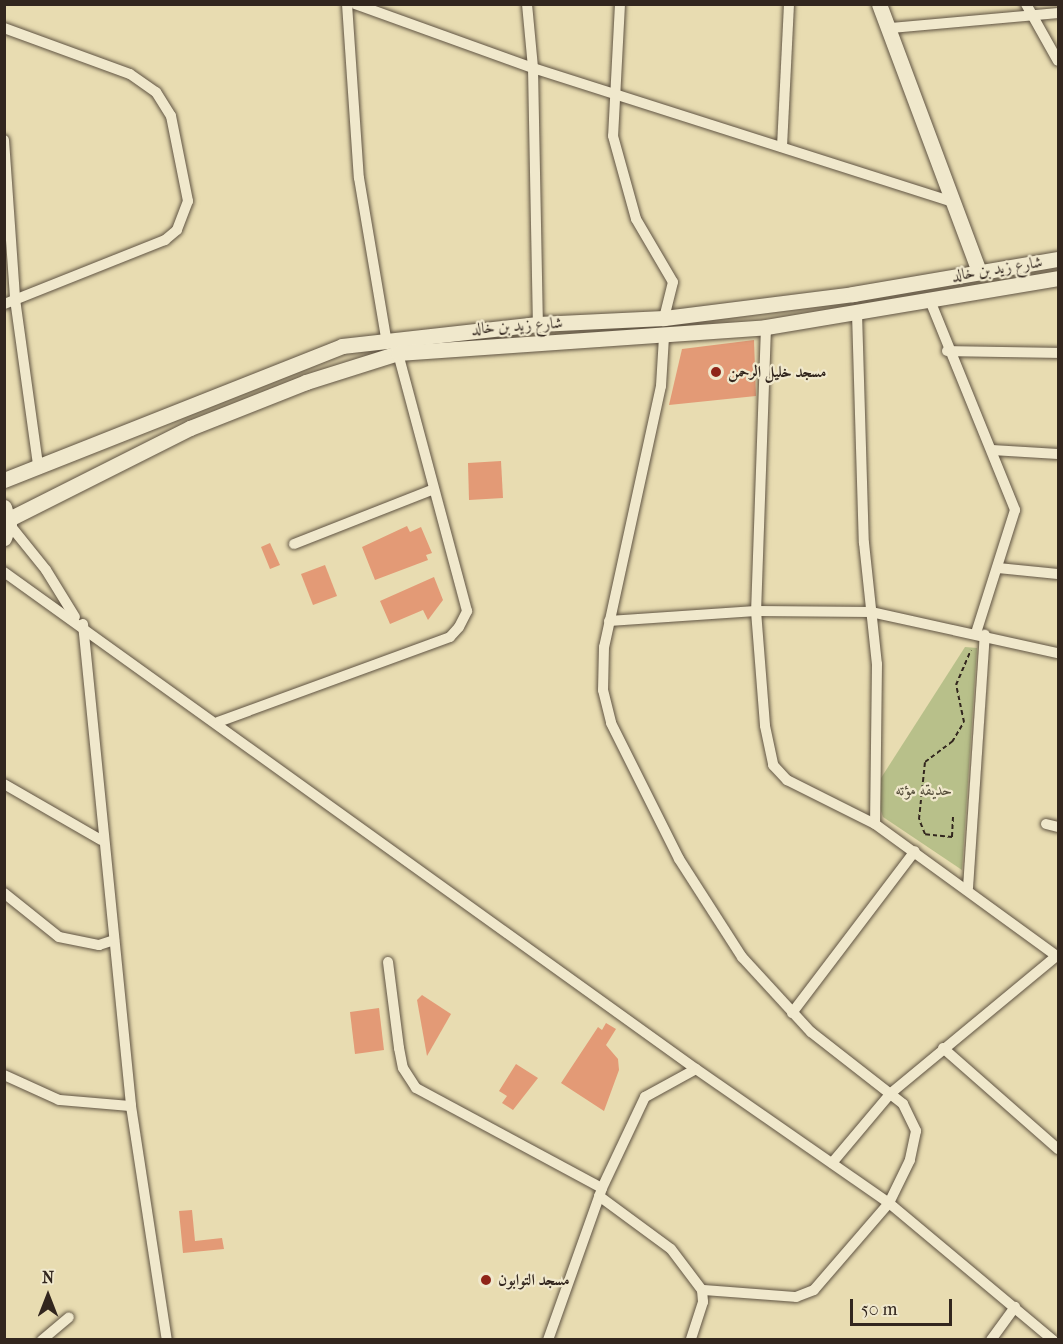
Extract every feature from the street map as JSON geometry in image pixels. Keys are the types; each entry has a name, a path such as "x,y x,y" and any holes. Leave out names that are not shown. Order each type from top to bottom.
{"main road":[{"path":"879,4 891,28 951,201 978,269"},
{"name":"شارع زيد بن خالد","path":"4,480 38,464 297,360 386,338 538,324 664,318 853,294 978,269 1059,259"},
{"name":"شارع زيد بن خالد","path":"7,522 190,428 306,382 398,353 664,337 766,327 857,314 929,298 1059,278"}],"street":[{"path":"347,4 359,178 386,338"},
{"path":"355,4 533,68 951,201"},
{"path":"527,4 533,68 538,324"},
{"path":"620,4 613,94 613,136 629,199 673,282 664,318"},
{"path":"782,147 789,4"},
{"path":"1026,4 1059,61"},
{"path":"891,28 1059,13"},
{"path":"4,28 130,74 156,92 171,116 188,201 177,230 165,240 10,302"},
{"path":"4,140 10,302 38,464"},
{"path":"929,298 947,351 992,450 1015,510 980,634 968,888"},
{"path":"857,314 864,543 877,664 875,824"},
{"path":"766,327 756,611 765,726 773,765 787,780 875,824 968,888 1058,956 943,1048 891,1093 832,1163"},
{"path":"664,337 661,386 609,621 602,669 611,723 679,859 742,957 792,1013 910,1111 916,1131 910,1160 889,1203 814,1290 796,1297 702,1290"},
{"path":"947,351 1059,353"},
{"path":"218,722 450,636 459,627 466,611 398,353"},
{"path":"992,450 1059,454"},
{"path":"294,544 434,489"},
{"path":"7,522 46,570 80,622 101,840 131,1106 167,1340"},
{"path":"998,568 1059,574"},
{"path":"4,572 80,622 696,1069 889,1203 1053,1340"},
{"path":"609,621 756,611 872,612 1059,653"},
{"path":"4,784 101,840"},
{"path":"1046,824 1059,827"},
{"path":"792,1013 915,851"},
{"path":"4,893 59,936 99,945 114,940"},
{"path":"388,962 403,1068 416,1088 601,1192 671,1249 702,1290 703,1302 691,1340"},
{"path":"943,1048 1059,1149"},
{"path":"548,1340 601,1192 645,1097 696,1069"},
{"path":"4,1075 59,1100 131,1106"},
{"path":"991,1340 1015,1307"},
{"path":"42,1340 69,1317"}],"path":[{"path":"954,817 952,837 925,834 919,819 925,762 952,742 964,722 956,685 972,648"}],"green space":[{"name":"حديقه مؤته","path":"965,647 977,648 962,870 883,817 880,808 881,778"}],"building":[{"name":"مسجد خليل الرحمن","path":"754,340 756,396 669,405 682,349"},
{"path":"501,461 503,498 469,500 468,463"},
{"path":"407,526 410,532 421,527 432,553 426,555 428,560 375,580 362,547"},
{"path":"270,543 280,565 270,569 261,547"},
{"path":"325,565 337,596 313,605 301,574"},
{"path":"434,577 443,600 428,620 423,610 390,624 380,601"},
{"path":"422,995 451,1014 427,1056 417,1000"},
{"path":"379,1008 384,1050 355,1054 350,1012"},
{"path":"606,1023 616,1029 606,1045 618,1059 619,1070 604,1111 561,1083 598,1027 602,1030"},
{"path":"516,1064 538,1078 513,1110 502,1103 507,1096 499,1091"},
{"path":"192,1210 195,1241 222,1238 224,1249 183,1253 179,1211"}],"place":[{"name":"مسجد خليل الرحمن","path":"716,372"},
{"name":"مسجد التوابون","path":"486,1280"}]}
